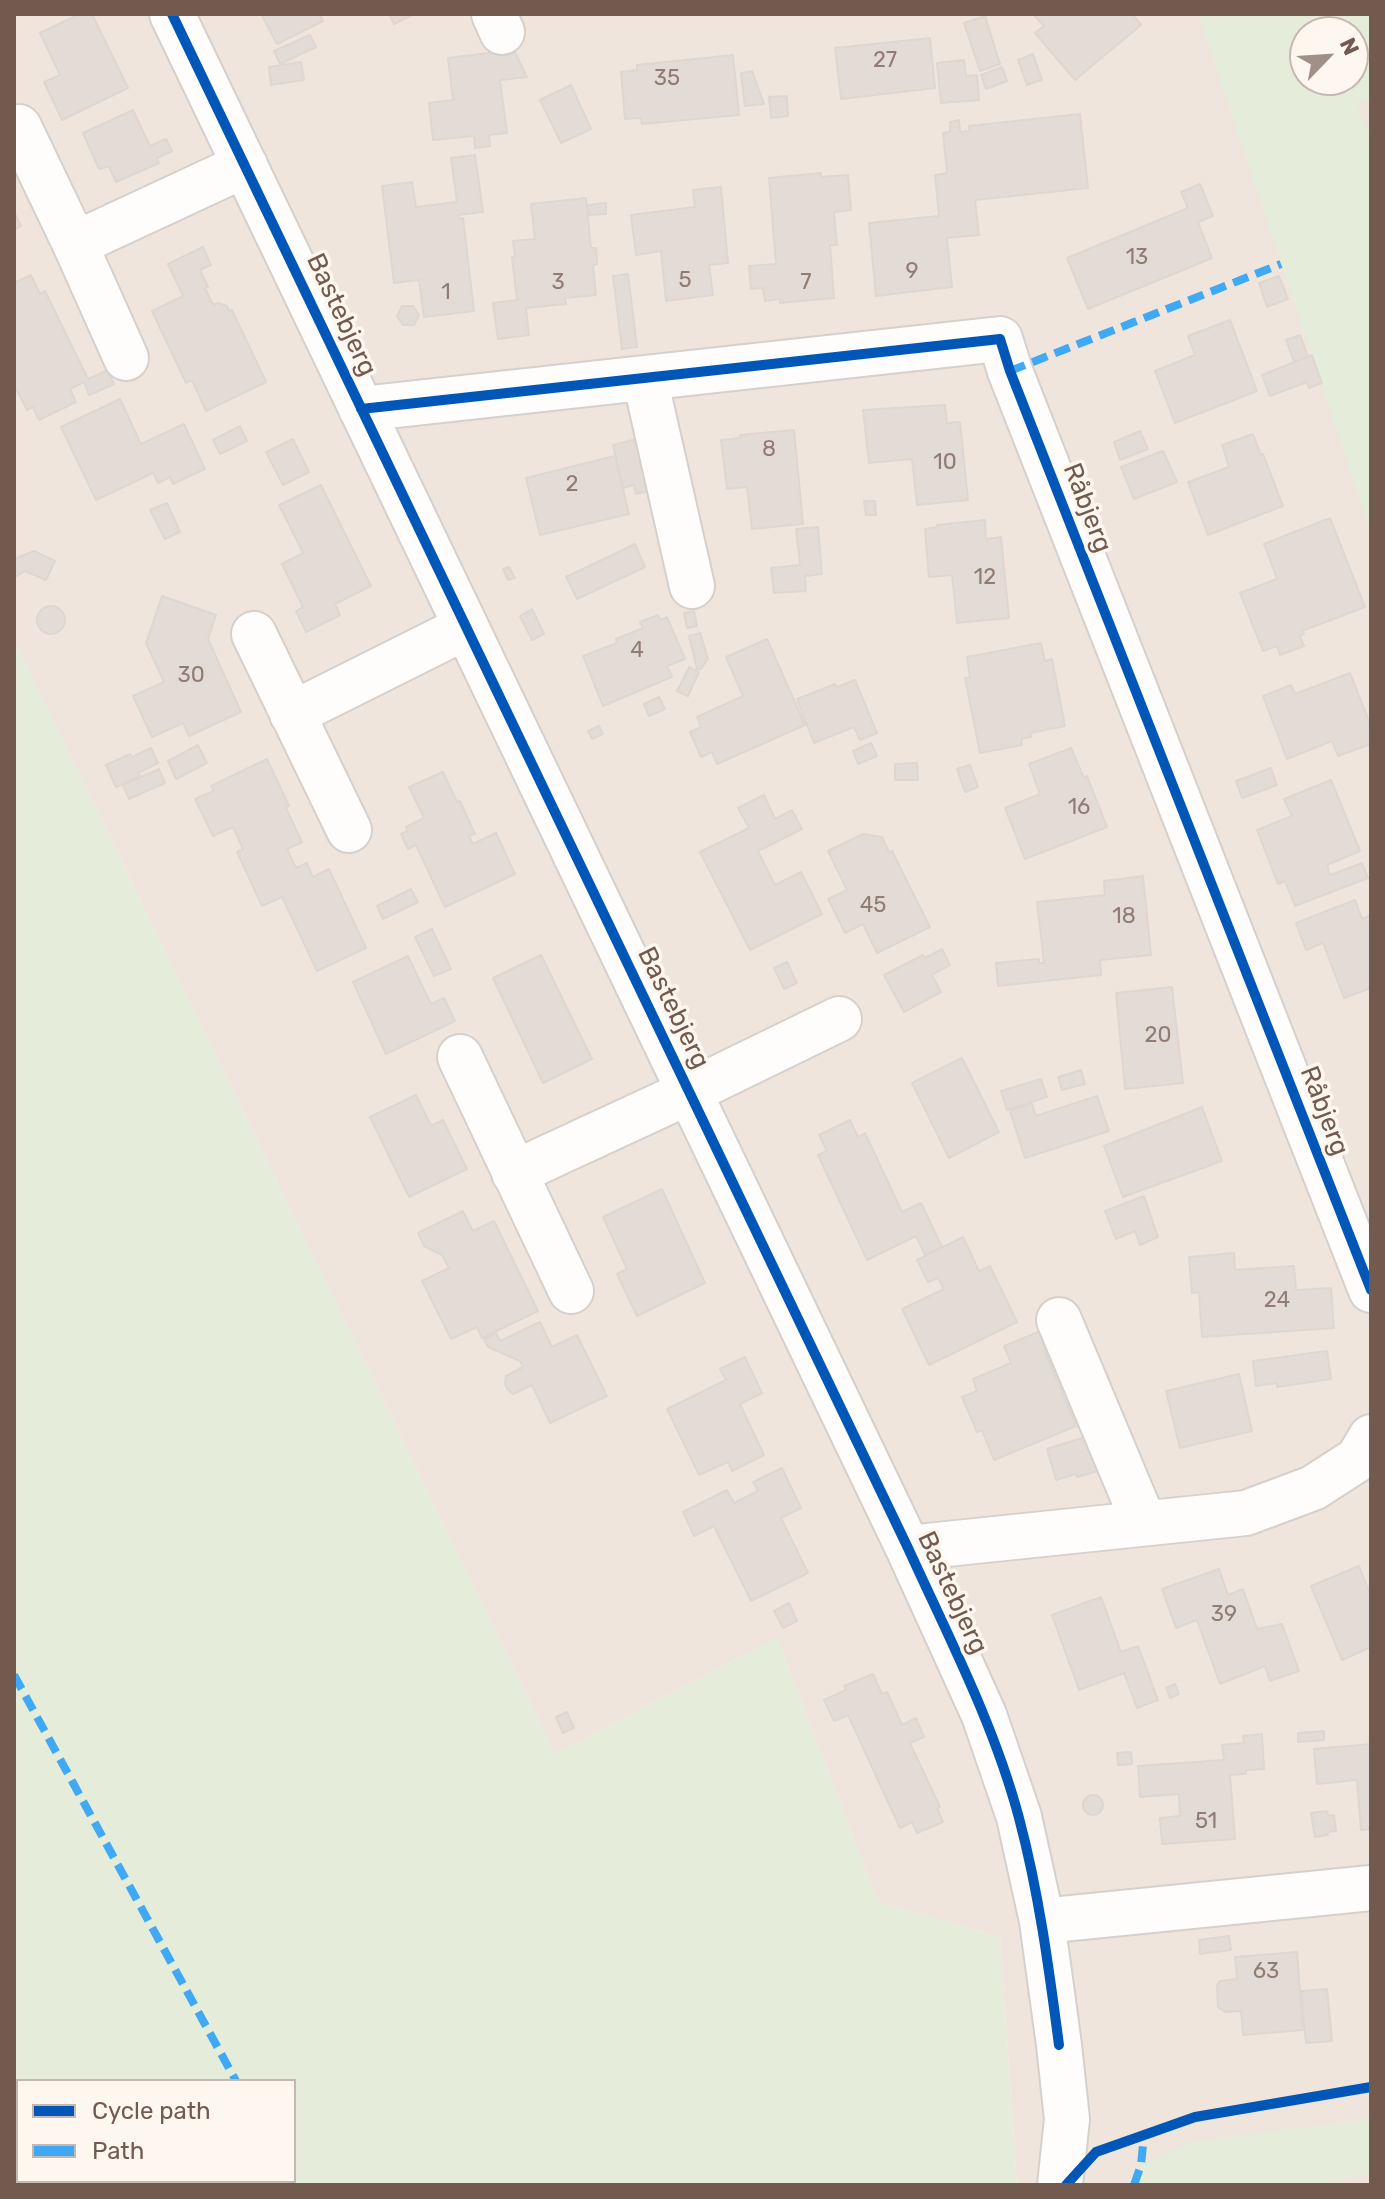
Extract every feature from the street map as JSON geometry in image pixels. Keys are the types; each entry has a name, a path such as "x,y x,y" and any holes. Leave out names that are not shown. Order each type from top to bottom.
{"street":[{"name":"Bastebjerg","path":"172,14 908,1548 984,1715 1019,1817 1042,1921 1067,2119 1060,2185"},
{"path":"19,127 126,358"},
{"path":"75,244 245,165"},
{"name":"Råbjerg","path":"361,409 1000,339 1371,1290"},
{"path":"645,379 692,586"},
{"path":"292,714 466,627"},
{"path":"254,634 349,830"},
{"name":"Bastebjerg","path":"514,1173 839,1019"},
{"path":"460,1057 571,1291"},
{"path":"1059,1320 1144,1523"},
{"path":"908,1548 1246,1513 1313,1488 1358,1459 1371,1437"},
{"path":"1042,1921 1371,1888"}],"shaded area":[{"path":"14,14 1371,14 1371,2185 1017,2185 1000,1937 878,1902 777,1638 555,1754 14,640"},
{"path":"112,2183 118,2185 38,2185"}],"green space":[{"path":"1198,14 1371,14 1371,98 1356,103 1371,139 1371,535"},
{"path":"14,640 555,1754 777,1638 878,1902 1000,1937 1017,2185 112,2183 296,2183 296,2079 16,2079 14,2168"},
{"path":"1371,2118 1371,2173 1310,2185 1134,2185 1141,2165 1191,2142"}],"building":[{"path":"80,14 92,14 128,88 62,120 44,82 60,75 40,33"},
{"path":"261,14 322,14 323,21 277,44"},
{"path":"389,14 414,14 394,24"},
{"path":"1033,14 1132,14 1141,25 1075,80 1035,33 1044,26"},
{"path":"985,16 1000,64 980,71 964,23"},
{"path":"310,35 316,47 280,64 274,51"},
{"path":"930,38 935,88 841,99 835,48"},
{"path":"510,42 527,77 500,80 507,133 489,135 490,146 475,148 474,136 433,140 429,103 453,100 448,58 496,52"},
{"path":"1033,54 1042,80 1027,85 1018,60"},
{"path":"733,55 739,115 642,124 641,118 625,119 621,72 637,70 637,65"},
{"path":"964,60 966,76 977,75 979,100 941,103 937,63"},
{"path":"301,62 304,80 271,85 269,67"},
{"path":"1002,67 1007,81 986,89 981,75"},
{"path":"752,71 764,104 745,106 741,73"},
{"path":"571,85 591,129 561,143 540,100"},
{"path":"787,96 788,116 771,118 769,97"},
{"path":"133,110 150,146 166,139 172,151 157,158 159,163 116,182 109,166 99,169 83,133"},
{"path":"1080,114 1088,188 975,200 979,235 947,238 952,287 876,296 869,223 939,216 935,175 947,173 943,133 950,132 950,122 959,120 960,132 970,131 969,126"},
{"path":"475,155 483,212 458,215 459,219 463,218 474,311 424,317 419,280 394,283 382,186 412,182 416,207 457,202 451,158"},
{"path":"821,173 821,177 848,175 851,210 834,212 837,245 830,245 834,298 780,303 780,299 765,301 763,288 751,289 749,266 776,264 769,178"},
{"path":"1200,184 1213,216 1198,222 1212,258 1088,309 1067,258 1188,208 1181,192"},
{"path":"721,187 728,263 709,265 713,295 666,301 661,251 636,255 631,215 695,207 693,190"},
{"path":"586,198 591,248 596,248 597,264 593,265 596,295 565,298 566,304 526,308 529,335 498,339 493,303 517,300 513,241 535,239 531,204"},
{"path":"606,203 606,214 589,215 587,205"},
{"path":"14,212 21,226 14,230"},
{"path":"203,247 211,265 200,270 208,287 205,288 213,305 218,303 232,310 266,382 206,411 192,380 186,383 152,311 183,296 168,264"},
{"path":"628,274 637,347 622,349 613,276"},
{"path":"31,275 40,294 45,291 88,379 108,370 114,384 89,395 84,382 70,389 76,402 39,420 33,407 27,410 14,385 14,283"},
{"path":"1279,276 1288,299 1267,307 1259,283"},
{"path":"402,306 413,306 419,315 414,325 403,325 397,316"},
{"path":"1230,320 1257,391 1175,423 1155,371 1195,355 1188,336"},
{"path":"1300,335 1308,357 1294,362 1286,340"},
{"path":"1312,355 1322,383 1309,388 1307,382 1270,396 1262,375"},
{"path":"120,399 141,444 184,424 205,469 173,484 170,477 158,483 153,473 96,500 61,427"},
{"path":"945,405 947,423 960,422 968,500 917,505 912,459 869,463 863,410"},
{"path":"240,426 247,441 220,454 213,440"},
{"path":"794,430 803,524 752,529 747,487 727,489 721,440"},
{"path":"1140,431 1148,449 1120,460 1114,442"},
{"path":"1253,434 1283,506 1208,535 1188,482 1229,467 1222,445"},
{"path":"293,439 309,472 283,485 266,452"},
{"path":"637,439 649,491 636,494 634,485 623,488 613,445"},
{"path":"1163,451 1177,482 1134,499 1121,467"},
{"path":"615,456 629,514 540,535 526,478"},
{"path":"321,485 371,586 335,604 340,615 306,632 296,611 303,607 282,564 303,553 279,505"},
{"path":"864,501 875,501 876,515 866,515"},
{"path":"167,503 180,532 165,539 150,510"},
{"path":"1330,518 1365,607 1302,631 1304,634 1300,636 1304,646 1280,655 1277,646 1263,651 1240,593 1277,579 1264,544"},
{"path":"985,520 986,539 1001,537 1009,618 957,623 952,575 929,577 925,529"},
{"path":"818,527 822,574 805,576 806,591 774,593 771,568 800,565 796,529"},
{"path":"635,544 645,567 577,599 566,577"},
{"path":"34,551 55,561 46,580 25,571 14,578 14,559"},
{"path":"509,567 515,578 508,580 503,569"},
{"path":"162,596 216,615 208,639 241,712 189,736 183,723 152,737 133,696 164,682 146,643"},
{"path":"51,606 61,610 65,620 61,630 51,634 41,630 37,620 41,610"},
{"path":"532,609 544,634 532,640 520,616"},
{"path":"694,611 697,626 687,628 684,613"},
{"path":"658,615 661,620 667,617 685,659 667,666 672,677 603,706 583,656 617,643 616,639 643,628 640,622"},
{"path":"700,633 708,659 701,669 697,669 689,636"},
{"path":"767,639 805,725 717,764 712,752 701,757 690,732 701,727 697,717 743,696 726,657"},
{"path":"1041,643 1045,661 1052,659 1065,726 1030,733 1031,737 1021,739 1022,745 980,753 965,678 970,677 967,657"},
{"path":"689,667 699,672 688,696 677,691"},
{"path":"1350,673 1371,726 1371,744 1338,756 1332,741 1287,759 1263,696 1291,685 1295,694"},
{"path":"855,680 877,733 860,740 854,727 814,743 797,699 835,684 837,687"},
{"path":"659,697 665,709 649,716 644,704"},
{"path":"599,726 603,734 592,739 588,731"},
{"path":"871,743 877,756 858,764 853,751"},
{"path":"198,745 207,763 176,779 168,761"},
{"path":"151,748 158,763 116,787 106,765"},
{"path":"1071,748 1084,778 1087,776 1107,827 1025,859 1005,808 1040,794 1029,764"},
{"path":"267,759 302,842 287,849 296,868 307,863 313,877 329,869 366,948 317,971 282,897 262,906 237,852 243,849 233,827 213,836 195,799 214,791 211,786"},
{"path":"917,763 918,780 895,780 895,764"},
{"path":"970,765 978,787 965,792 957,769"},
{"path":"1271,768 1277,785 1242,798 1236,781"},
{"path":"159,769 165,783 129,799 123,785"},
{"path":"443,772 475,834 469,836 473,844 496,833 515,874 445,907 416,845 408,849 401,834 407,831 406,827 424,818 409,787"},
{"path":"1331,780 1360,851 1327,865 1330,875 1362,863 1368,878 1295,906 1285,881 1278,884 1257,830 1292,816 1284,799"},
{"path":"764,795 775,819 792,810 802,829 758,851 775,885 801,872 822,914 750,950 700,852 749,828 738,808"},
{"path":"863,834 882,837 930,927 877,953 863,924 845,933 828,899 847,890 828,851"},
{"path":"1143,876 1151,955 1100,960 1101,975 998,986 996,963 1039,959 1039,963 1044,963 1037,902 1105,895 1104,881"},
{"path":"411,889 418,902 383,919 377,906"},
{"path":"1355,900 1362,919 1371,915 1371,988 1344,998 1323,943 1306,950 1296,923"},
{"path":"432,929 451,969 434,976 415,937"},
{"path":"942,949 950,965 932,975 941,992 904,1012 884,975"},
{"path":"541,955 592,1059 543,1083 493,978"},
{"path":"408,956 431,1004 444,998 455,1021 386,1054 353,982"},
{"path":"787,962 797,983 784,989 774,968"},
{"path":"1172,987 1183,1083 1125,1089 1116,993"},
{"path":"962,1058 999,1132 949,1158 912,1083"},
{"path":"1081,1070 1085,1084 1062,1090 1058,1077"},
{"path":"1041,1079 1047,1097 1007,1110 1001,1091"},
{"path":"416,1095 431,1126 443,1120 467,1169 409,1197 370,1117"},
{"path":"1097,1096 1109,1131 1025,1158 1010,1111 1032,1104 1036,1116"},
{"path":"1202,1107 1222,1161 1123,1197 1104,1146"},
{"path":"850,1120 858,1137 865,1133 902,1212 921,1203 942,1247 925,1255 916,1236 867,1260 818,1155 827,1151 819,1135"},
{"path":"662,1189 705,1283 637,1316 617,1274 627,1269 603,1217"},
{"path":"1144,1196 1158,1237 1140,1245 1135,1231 1116,1239 1105,1211"},
{"path":"463,1211 473,1231 494,1221 538,1311 482,1338 477,1327 451,1339 422,1281 449,1268 442,1255 424,1246 418,1233"},
{"path":"963,1237 979,1271 990,1266 1017,1322 929,1365 902,1309 944,1289 938,1278 928,1282 917,1260"},
{"path":"1234,1253 1235,1270 1294,1266 1296,1290 1331,1288 1334,1328 1202,1337 1199,1292 1192,1293 1189,1257"},
{"path":"540,1322 552,1347 577,1335 607,1396 550,1423 532,1385 513,1394 507,1389 506,1376 523,1367 520,1361 488,1347 484,1339 496,1333 500,1341"},
{"path":"1041,1331 1048,1348 1044,1349 1076,1426 994,1460 982,1430 977,1432 962,1397 977,1391 973,1379 1011,1363 1004,1346"},
{"path":"1327,1351 1331,1379 1277,1387 1277,1383 1256,1386 1253,1361"},
{"path":"745,1357 762,1393 740,1404 764,1455 732,1471 728,1462 699,1475 667,1409 726,1380 720,1369"},
{"path":"1239,1374 1252,1431 1180,1448 1166,1391"},
{"path":"1095,1434 1105,1469 1056,1480 1047,1449"},
{"path":"782,1468 801,1508 781,1518 808,1573 751,1601 714,1526 694,1536 683,1512 727,1490 734,1503 758,1491 753,1482"},
{"path":"1359,1566 1371,1596 1371,1647 1342,1660 1311,1586"},
{"path":"1219,1569 1228,1595 1243,1589 1257,1629 1282,1624 1299,1671 1270,1681 1265,1666 1220,1684 1197,1620 1176,1628 1162,1589"},
{"path":"1101,1597 1121,1652 1138,1646 1158,1700 1137,1708 1124,1673 1079,1690 1052,1615"},
{"path":"789,1603 797,1621 783,1628 774,1611"},
{"path":"873,1674 882,1694 887,1692 902,1725 916,1718 924,1737 910,1743 940,1807 937,1808 943,1822 917,1833 912,1822 900,1828 848,1715 834,1721 824,1700 846,1690 844,1686"},
{"path":"1175,1684 1179,1694 1170,1698 1166,1688"},
{"path":"567,1712 574,1728 563,1733 556,1717"},
{"path":"1324,1731 1324,1740 1298,1742 1298,1733"},
{"path":"1262,1734 1264,1769 1230,1775 1235,1839 1162,1844 1160,1818 1180,1816 1179,1794 1140,1797 1138,1766 1224,1760 1222,1745 1244,1743 1243,1736"},
{"path":"1371,1744 1371,1829 1361,1830 1357,1780 1317,1784 1314,1749"},
{"path":"1131,1752 1132,1764 1118,1765 1117,1753"},
{"path":"1089,1795 1097,1795 1103,1805 1097,1815 1089,1815 1083,1809 1083,1801"},
{"path":"1327,1811 1328,1816 1334,1815 1336,1831 1315,1837 1311,1813"},
{"path":"1229,1936 1231,1950 1200,1954 1199,1940"},
{"path":"1297,1952 1303,2030 1243,2035 1241,2011 1225,2012 1218,2007 1217,1985 1220,1981 1237,1979 1235,1957"},
{"path":"1327,1989 1332,2041 1306,2043 1301,1991"}],"marked path":[{"path":"1010,371 1281,264"},
{"path":"14,1675 235,2079"},
{"path":"1134,2185 1141,2165 1144,2135"}],"cycle path":[{"path":"172,14 969,1681 1009,1783 1026,1846 1043,1931 1059,2045"},
{"path":"361,409 1000,339 1371,1290"},
{"path":"1066,2185 1096,2152 1195,2117 1371,2087"}]}
